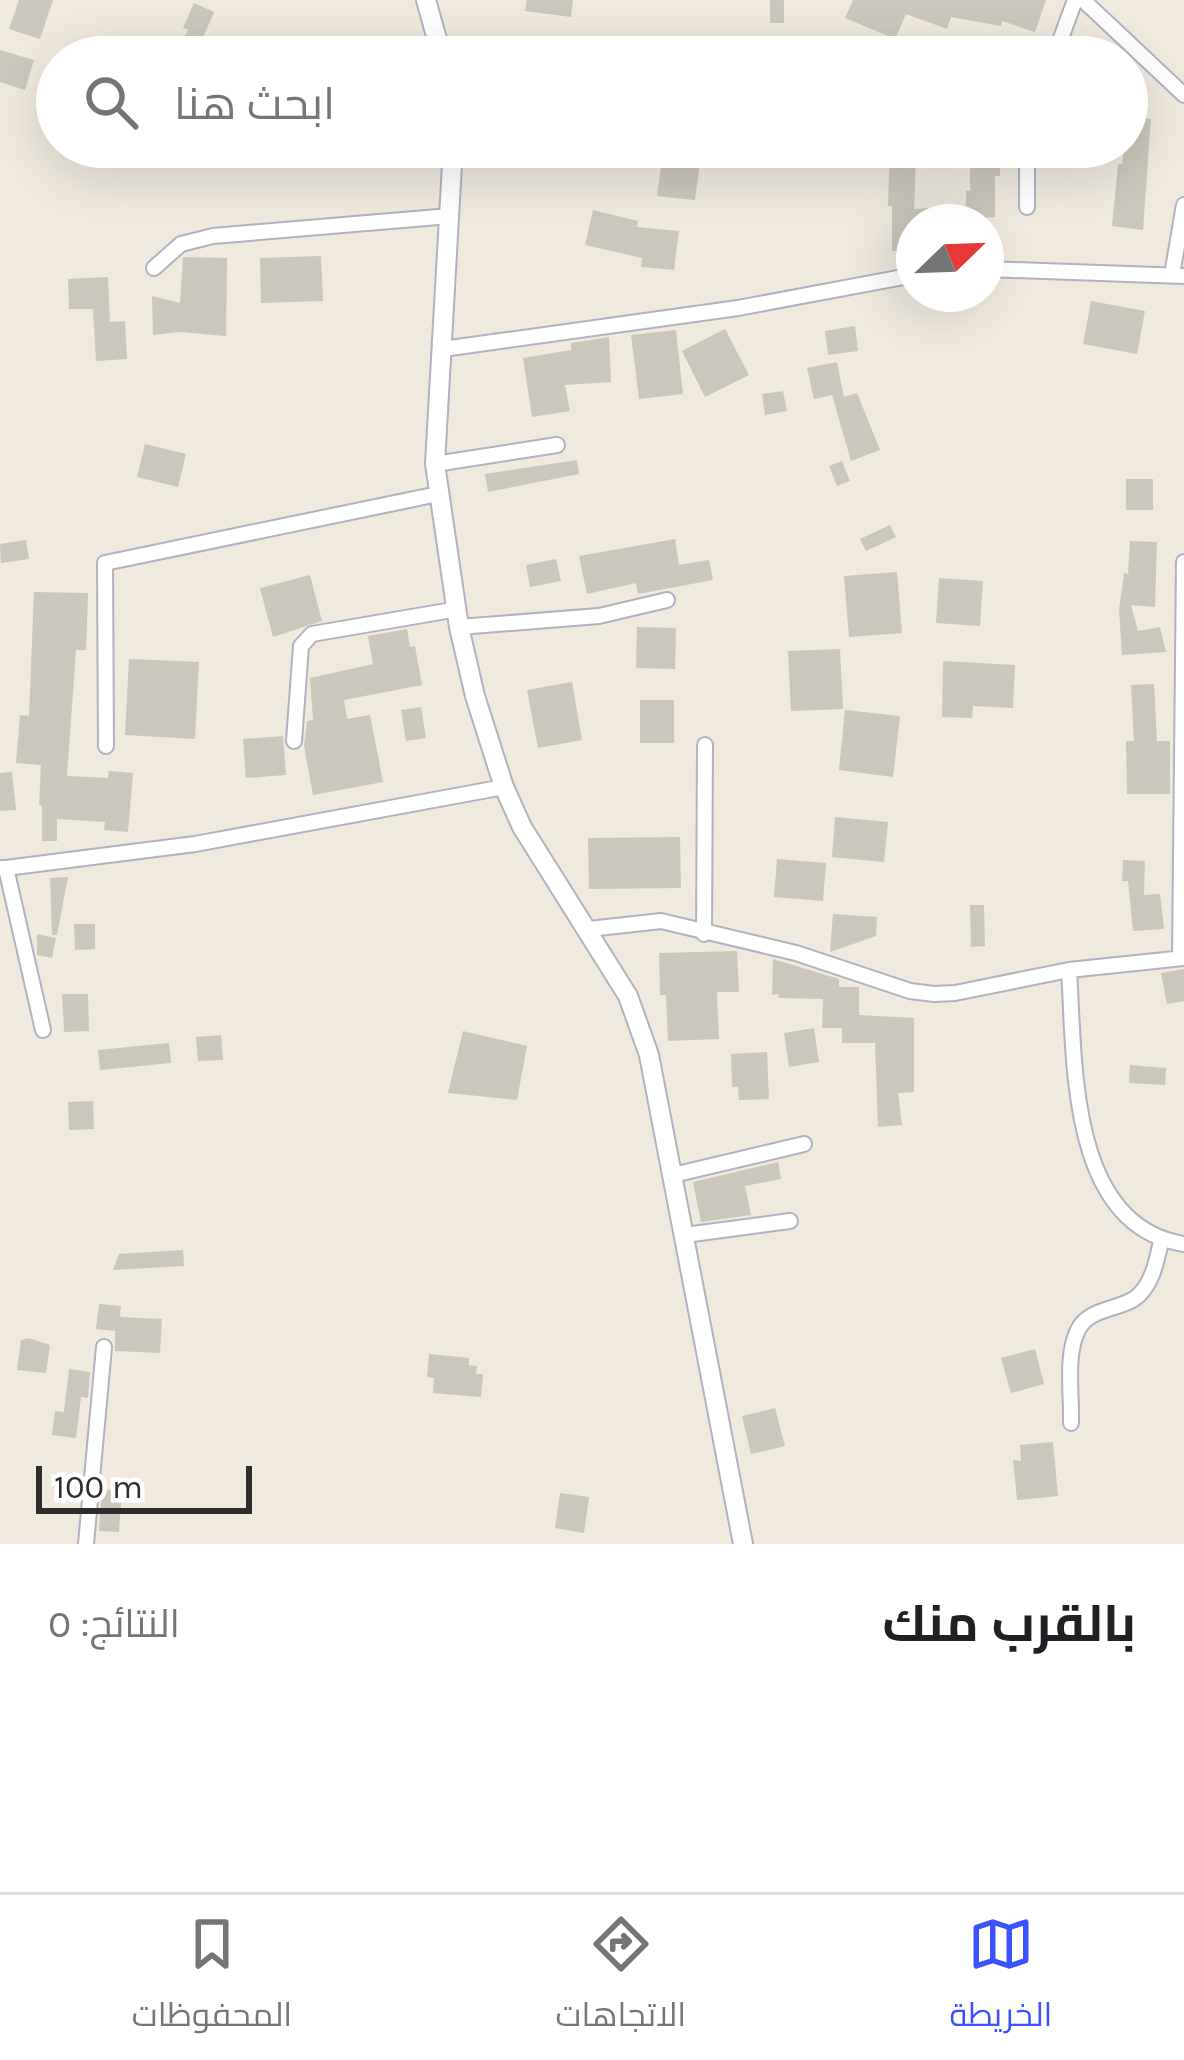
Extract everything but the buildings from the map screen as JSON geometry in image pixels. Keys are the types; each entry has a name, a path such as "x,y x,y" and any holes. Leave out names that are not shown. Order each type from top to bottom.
{"street":[{"path":"426,0 436,36"},
{"path":"1063,36 1079,0 1119,36"},
{"path":"1148,62 1184,95"},
{"path":"451,168 435,464 458,618 475,696 504,787 522,827 628,996 649,1054 743,1544"},
{"path":"1027,168 1027,207"},
{"path":"1004,270 1178,275 1184,205"},
{"path":"154,268 181,244 213,236 450,216"},
{"path":"443,349 738,308 896,278"},
{"path":"435,464 557,445"},
{"path":"106,746 105,563 438,494"},
{"path":"590,929 661,921 796,953 922,993 955,993 1069,970 1182,958 1184,562"},
{"path":"294,741 301,646 312,634 458,618 599,616 667,599"},
{"path":"704,934 705,745"},
{"path":"43,1030 3,868 195,844 504,787"},
{"path":"1069,970 1079,1121 1088,1153 1132,1220 1161,1241 1184,1244"},
{"path":"673,1175 804,1144"},
{"path":"685,1235 790,1221"},
{"path":"1072,1423 1073,1344 1079,1326 1144,1290 1161,1241"},
{"path":"86,1544 104,1347"}]}
